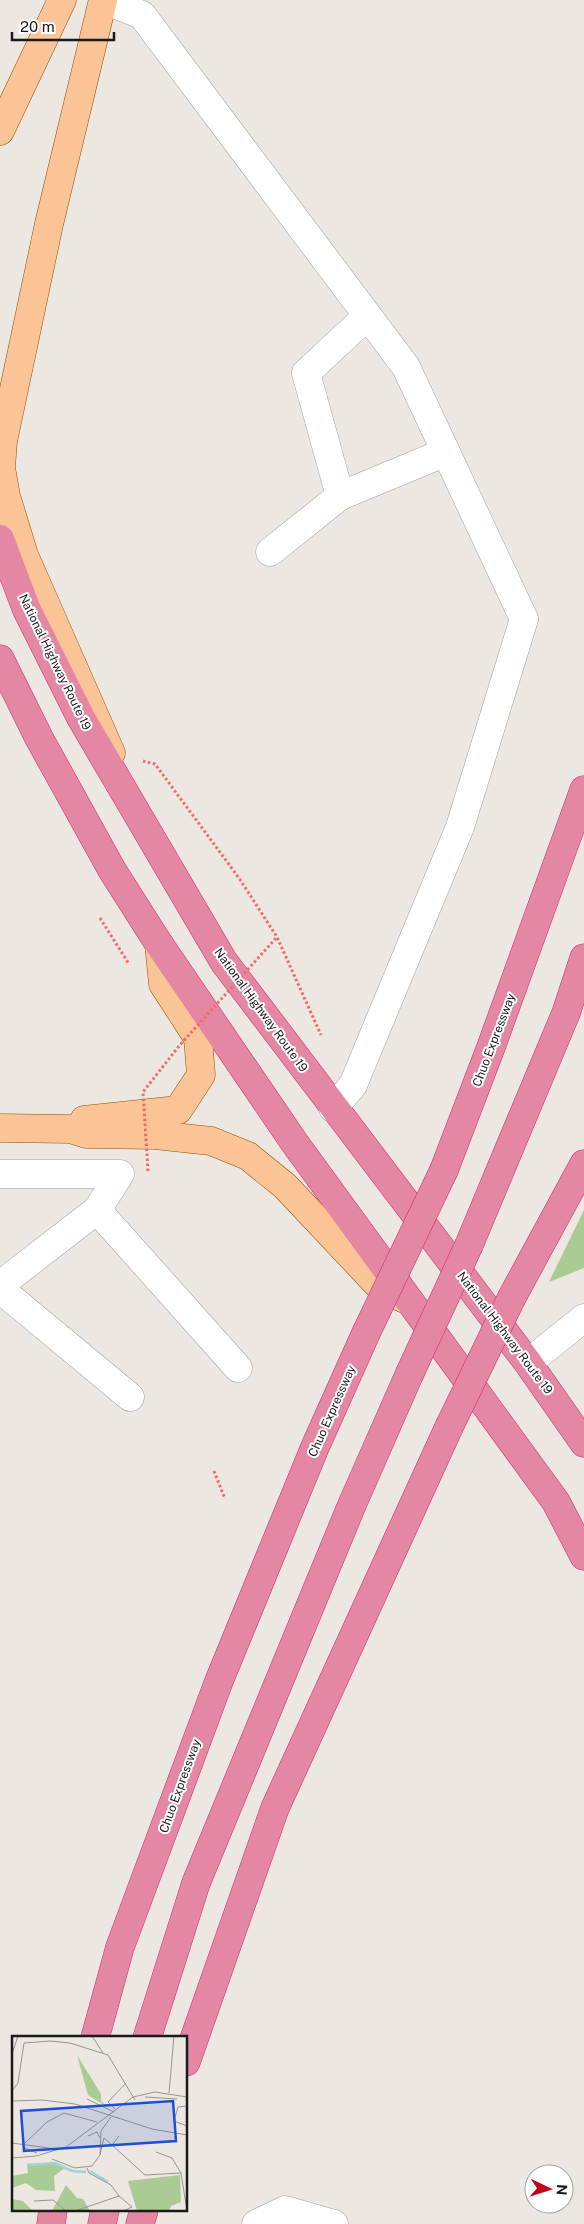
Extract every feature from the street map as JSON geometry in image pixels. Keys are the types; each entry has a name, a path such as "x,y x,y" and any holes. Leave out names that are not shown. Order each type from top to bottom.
{"highway":[{"name":"National Highway Route 19","path":"0,539 26,608 81,718 224,962 528,1363 584,1443"},
{"path":"0,659 39,738 93,837 159,944 294,1142 556,1502 584,1556"},
{"name":"Chuo Expressway","path":"96,2036 120,1947 219,1680 315,1447 366,1333 444,1170 492,1047 584,790"},
{"path":"147,2036 196,1883 352,1507 469,1245 566,1013 584,958"},
{"path":"188,2056 275,1808 449,1427 512,1298 584,1164"}],"main road":[{"path":"0,131 62,0"},
{"path":"104,0 49,224 3,441 1,468 6,496 24,555 93,708 138,817"},
{"path":"70,1129 85,1120 178,1110 201,1075 198,1038 163,984 159,944"},
{"path":"0,1128 70,1129 86,1134 155,1135 211,1141 248,1156 285,1186 382,1289 408,1301"}],"street":[{"path":"104,0 143,8 366,317 406,367 524,618 460,827 353,1085 333,1108"},
{"path":"340,496 306,373 366,317"},
{"path":"270,552 340,496 446,452"},
{"path":"0,1174 120,1174 97,1210 0,1285"},
{"path":"97,1210 238,1368"},
{"path":"0,1289 130,1397"},
{"path":"528,1363 584,1318"},
{"path":"256,2224 285,2210 334,2224"}],"path":[{"path":"140,761 155,764 239,878 277,937 323,1039"},
{"path":"148,1171 143,1092 179,1046 277,937"},
{"path":"214,1471 226,1499"}],"green space":[{"path":"584,1210 584,1268 549,1282"}]}
